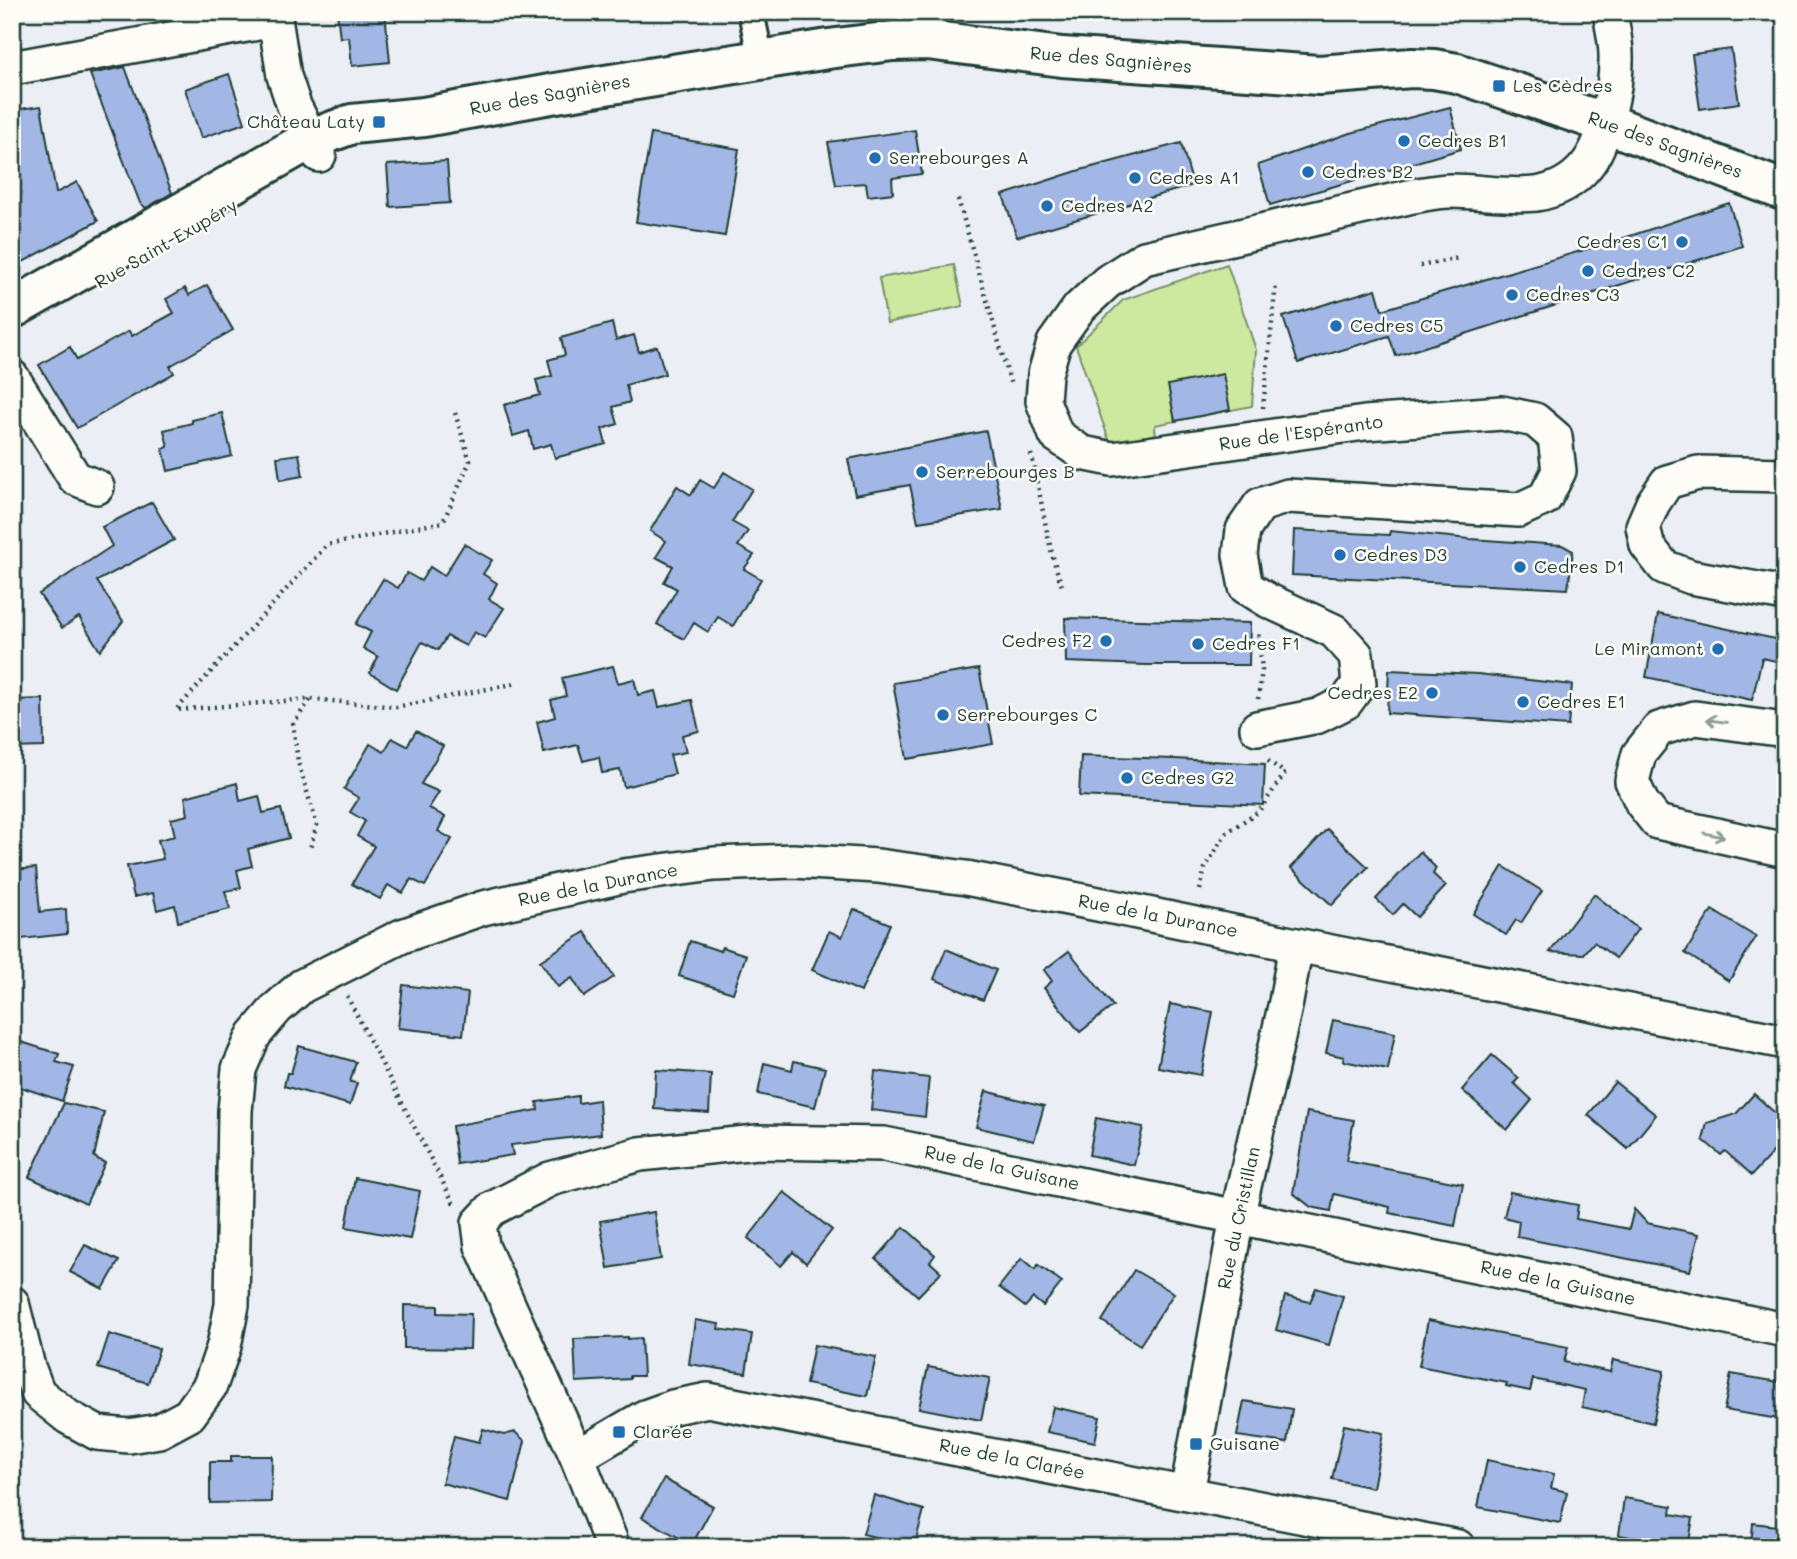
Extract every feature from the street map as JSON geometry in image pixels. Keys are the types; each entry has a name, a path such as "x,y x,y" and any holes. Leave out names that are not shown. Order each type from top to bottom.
{"main road":[{"name":"Rue des Sagnières","path":"315,147 352,124 424,117 828,49 927,40 1062,57 1319,75 1412,68 1457,73 1606,123 1785,191"},
{"name":"Rue Saint-Exupéry","path":"12,309 315,147"},
{"name":"Rue Saint-Exupéry","path":"12,332 315,147"}],"street":[{"path":"751,12 761,60"},
{"path":"1606,123 1614,94 1616,55 1611,12"},
{"path":"12,68 274,16 284,76 294,107 315,147"},
{"name":"Rue de l'Espéranto","path":"1259,731 1318,716 1346,702 1359,684 1356,655 1335,631 1269,601 1246,587 1240,555 1243,530 1260,505 1288,496 1519,510 1545,498 1559,471 1555,438 1535,420 1502,414 1365,423 1112,459 1082,453 1056,435 1043,401 1045,374 1054,343 1079,309 1107,282 1144,258 1413,196 1448,191 1514,195 1556,190 1587,166 1606,123"},
{"path":"12,377 75,478 97,486"},
{"path":"1785,475 1698,473 1667,482 1653,503 1643,526 1647,545 1664,567 1691,577 1785,594"},
{"path":"1785,730 1695,718 1659,729 1639,754 1632,781 1642,803 1657,822 1785,850"},
{"name":"Rue de la Durance","path":"12,1303 28,1367 38,1393 68,1416 97,1433 129,1436 159,1431 189,1415 210,1386 224,1346 232,1305 235,1111 239,1069 254,1035 276,1009 302,986 402,936 483,908 623,877 714,864 793,862 878,866 966,878 1785,1042"},
{"name":"Rue du Cristillan","path":"1187,1493 1237,1217 1286,1002 1296,945"},
{"name":"Rue de la Guisane","path":"479,1223 492,1209 550,1179 640,1154 757,1142 884,1144 1785,1330"},
{"path":"479,1223 482,1247 577,1457 612,1547"},
{"name":"Rue de la Clarée","path":"577,1457 645,1417 673,1407 708,1400 1458,1547"}],"path":[{"path":"958,199 1001,346"},
{"path":"1420,266 1459,258"},
{"path":"1262,411 1276,284"},
{"path":"456,413 470,461 443,523 327,545 176,710 310,699 396,707 518,683"},
{"path":"1029,445 1054,564 1062,586"},
{"path":"1200,890 1205,867 1226,833 1259,811 1285,773 1259,731 1262,670 1258,629"},
{"path":"310,699 293,724 298,762 317,825 310,848"},
{"path":"333,970 453,1202 479,1223"}],"shaded area":[{"path":"1115,12 1325,12 1325,16 1243,18 1217,22 1217,16 1193,20 1192,15 1170,18"}],"green space":[{"path":"1227,264 1256,350 1252,406 1155,425 1156,440 1111,446 1076,346 1123,300"},
{"path":"954,265 963,306 887,323 879,278"}],"building":[{"path":"337,12 385,12 390,62 352,66 349,37 340,38"},
{"path":"1731,49 1739,103 1700,109 1692,54"},
{"path":"125,67 172,193 146,208 140,203 90,74"},
{"path":"229,74 245,123 201,138 185,89"},
{"path":"41,106 56,193 77,182 98,221 12,268 12,110"},
{"path":"1450,107 1461,149 1270,205 1258,165 1347,134"},
{"name":"Serrebourges A","path":"915,130 922,174 892,178 893,193 868,196 866,183 836,185 828,142"},
{"path":"651,134 739,149 725,236 636,222"},
{"path":"1181,143 1193,185 1017,237 1003,195 1077,171"},
{"path":"447,161 450,203 390,207 387,165"},
{"path":"1729,203 1742,246 1396,356 1389,336 1298,363 1283,317 1376,289 1382,310 1621,239"},
{"path":"207,285 233,330 170,366 174,373 77,428 39,365 70,347 77,360 129,331 132,336 174,313 166,299 185,288 189,295"},
{"path":"612,323 616,340 634,335 639,352 657,346 665,374 626,385 630,402 613,407 618,424 602,429 606,444 555,458 551,444 533,449 529,431 513,436 504,405 540,395 536,380 552,376 548,360 565,355 561,338"},
{"path":"1223,374 1230,410 1175,421 1168,385"},
{"path":"222,413 232,456 168,471 163,449 168,447 164,430"},
{"name":"Serrebourges B","path":"986,431 1002,509 918,522 910,485 855,495 848,459"},
{"path":"299,454 303,476 280,480 277,457"},
{"path":"724,472 752,489 732,522 748,531 738,546 754,555 744,569 761,579 733,626 718,617 708,632 694,623 684,639 657,624 677,589 664,582 673,566 656,557 666,541 650,531 677,486 691,495 700,480 714,488"},
{"path":"152,502 174,540 97,581 123,621 100,651 79,617 62,628 39,594 112,546 102,527"},
{"path":"1294,530 1389,535 1390,531 1562,545 1573,551 1568,589 1292,575"},
{"path":"464,544 492,560 483,574 497,583 489,599 504,608 485,638 474,632 466,646 447,636 438,650 422,642 396,689 370,673 378,657 363,648 371,632 356,624 383,579 398,588 407,573 421,581 430,567 444,576"},
{"name":"Le Miramont","path":"1658,614 1785,641 1785,663 1762,658 1752,700 1646,677"},
{"path":"1065,618 1250,623 1249,665 1066,662"},
{"path":"613,666 618,683 634,679 638,695 655,691 659,707 692,700 699,731 682,735 686,752 670,755 675,774 624,787 620,770 602,773 599,757 583,761 578,745 544,753 537,722 555,717 551,700 566,696 562,678"},
{"name":"Serrebourges C","path":"979,669 993,744 907,759 893,683"},
{"path":"1389,670 1478,674 1572,685 1568,726 1387,713"},
{"path":"43,699 44,747 12,748 12,700"},
{"path":"416,731 443,746 421,784 439,792 429,808 445,817 438,831 452,839 425,886 411,879 403,893 388,885 380,899 352,884 374,846 357,836 365,821 350,812 359,798 344,789 370,744 384,752 392,738 407,746"},
{"path":"1081,756 1265,764 1263,805 1079,796"},
{"path":"237,783 240,801 259,796 263,813 281,809 289,838 248,849 252,866 237,870 241,888 225,891 230,909 178,922 175,905 157,910 153,893 134,897 127,866 163,859 158,840 175,836 171,819 188,815 185,797"},
{"path":"1327,829 1368,867 1332,905 1291,868"},
{"path":"1420,852 1436,868 1433,874 1446,886 1417,917 1403,904 1393,915 1376,899"},
{"path":"1503,866 1542,891 1521,923 1516,920 1506,935 1473,914"},
{"path":"36,868 40,912 66,909 67,934 12,940 12,870"},
{"path":"1594,894 1638,929 1616,958 1594,942 1584,954 1550,952"},
{"path":"854,909 890,924 861,992 812,970 829,931 842,937"},
{"path":"1712,910 1756,937 1729,981 1685,953"},
{"path":"585,932 614,977 584,997 572,978 558,987 540,961"},
{"path":"690,941 720,951 722,947 746,955 733,993 679,976"},
{"path":"946,949 996,970 983,1000 934,979"},
{"path":"1069,951 1113,1006 1080,1032 1044,988 1052,981 1044,970"},
{"path":"403,985 468,993 463,1035 398,1028"},
{"path":"1170,1004 1213,1012 1201,1075 1158,1067"},
{"path":"1333,1020 1395,1033 1388,1070 1343,1061 1344,1057 1326,1053"},
{"path":"18,1041 59,1054 56,1062 74,1067 62,1101 12,1084 12,1058"},
{"path":"299,1046 356,1062 350,1082 357,1083 350,1105 284,1086"},
{"path":"1492,1055 1519,1078 1514,1083 1532,1100 1507,1130 1462,1090"},
{"path":"794,1061 825,1068 815,1107 758,1094 764,1063 792,1070"},
{"path":"656,1070 711,1074 709,1113 654,1109"},
{"path":"875,1071 929,1078 925,1117 871,1110"},
{"path":"1615,1082 1656,1115 1628,1149 1588,1115"},
{"path":"986,1091 1044,1106 1034,1141 976,1127"},
{"path":"1754,1094 1785,1122 1785,1139 1752,1175 1725,1151 1721,1155 1703,1140 1707,1123 1736,1114"},
{"path":"578,1096 578,1103 599,1100 601,1134 511,1145 513,1155 457,1164 452,1126 538,1110 537,1102"},
{"path":"64,1103 104,1112 94,1157 105,1163 86,1204 29,1177"},
{"path":"1307,1112 1354,1120 1346,1161 1463,1184 1455,1226 1389,1213 1390,1207 1334,1194 1331,1211 1311,1207 1293,1193"},
{"path":"1096,1118 1143,1127 1134,1165 1089,1155"},
{"path":"355,1178 420,1191 410,1239 346,1227"},
{"path":"784,1192 832,1230 806,1263 793,1252 781,1266 748,1238"},
{"path":"1510,1192 1578,1205 1576,1219 1629,1229 1634,1209 1647,1223 1699,1234 1690,1271 1517,1237 1519,1221 1504,1217"},
{"path":"654,1212 661,1259 608,1268 600,1221"},
{"path":"904,1227 935,1255 930,1262 941,1272 918,1296 876,1259"},
{"path":"85,1245 119,1261 103,1289 70,1272"},
{"path":"1022,1258 1035,1269 1038,1265 1062,1282 1043,1306 1033,1298 1025,1307 999,1287"},
{"path":"1134,1270 1174,1293 1140,1345 1102,1321"},
{"path":"1316,1288 1343,1296 1329,1345 1276,1330 1285,1296 1310,1302"},
{"path":"404,1305 438,1306 438,1313 471,1314 470,1349 404,1348"},
{"path":"695,1320 719,1324 718,1329 752,1334 746,1373 689,1364"},
{"path":"1428,1320 1568,1347 1564,1362 1610,1372 1613,1360 1664,1371 1653,1423 1582,1407 1585,1390 1533,1379 1530,1391 1506,1386 1507,1383 1419,1366"},
{"path":"109,1334 159,1349 148,1383 98,1368"},
{"path":"641,1338 643,1376 576,1382 574,1339"},
{"path":"814,1345 876,1357 867,1396 806,1384"},
{"path":"928,1367 990,1378 981,1420 919,1408"},
{"path":"1731,1374 1785,1383 1779,1419 1724,1410"},
{"path":"1244,1401 1292,1409 1287,1443 1237,1436"},
{"path":"1053,1407 1100,1417 1095,1442 1047,1432"},
{"path":"1344,1425 1383,1433 1373,1488 1332,1479"},
{"path":"483,1429 504,1435 515,1432 525,1441 510,1501 442,1483 454,1436 479,1442"},
{"path":"231,1456 272,1456 271,1502 210,1503 210,1462 231,1462"},
{"path":"1487,1460 1554,1474 1551,1488 1567,1492 1560,1523 1478,1507"},
{"path":"664,1479 713,1506 694,1541 685,1541 642,1517"},
{"path":"874,1495 924,1510 914,1547 863,1534"},
{"path":"1624,1498 1672,1506 1671,1514 1693,1518 1688,1547 1664,1547 1665,1543 1619,1535"},
{"path":"1753,1523 1785,1527 1785,1547 1751,1547"}],"place":[{"name":"Les Cèdres","path":"1499,86"},
{"name":"Château Laty","path":"379,122"},
{"name":"Cedres B1","path":"1404,141"},
{"name":"Serrebourges A","path":"875,158"},
{"name":"Cedres B2","path":"1308,172"},
{"name":"Cedres A1","path":"1135,178"},
{"name":"Cedres A2","path":"1047,206"},
{"name":"Cedres C1","path":"1682,242"},
{"name":"Cedres C2","path":"1588,271"},
{"name":"Cedres C3","path":"1512,295"},
{"name":"Cedres C5","path":"1336,326"},
{"name":"Serrebourges B","path":"922,472"},
{"name":"Cedres D3","path":"1340,555"},
{"name":"Cedres D1","path":"1520,567"},
{"name":"Cedres F2","path":"1106,641"},
{"name":"Cedres F1","path":"1198,644"},
{"name":"Le Miramont","path":"1718,649"},
{"name":"Cedres E2","path":"1432,693"},
{"name":"Cedres E1","path":"1523,702"},
{"name":"Serrebourges C","path":"943,715"},
{"name":"Cedres G2","path":"1127,778"},
{"name":"Clarée","path":"619,1432"},
{"name":"Guisane","path":"1196,1444"}]}
